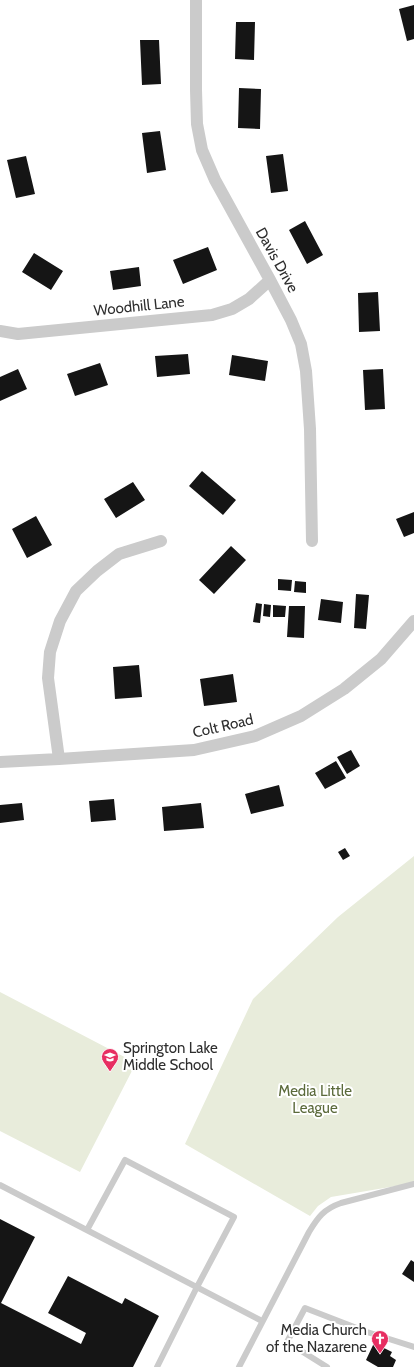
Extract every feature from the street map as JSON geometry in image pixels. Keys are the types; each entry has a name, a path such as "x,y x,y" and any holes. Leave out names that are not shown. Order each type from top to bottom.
{"street":[{"name":"Davis Drive","path":"196,0 197,124 202,150 215,180 291,320 301,344 306,371 310,429 312,541"},
{"name":"Woodhill Lane","path":"0,331 18,334 212,315 232,309 249,299 270,280"},
{"path":"59,760 48,678 50,652 60,621 76,592 97,571 119,554 161,541"},
{"name":"Colt Road","path":"0,762 59,760 194,750 255,736 301,716 344,689 381,659 414,621"}],"lane":[{"path":"87,1230 126,1160 234,1217 157,1367"},
{"path":"239,1367 318,1217 330,1207 341,1203 414,1184"},
{"path":"0,1185 262,1321"},
{"path":"326,1367 287,1342 305,1308 368,1332 414,1347"}],"green space":[{"name":"Media Little League","path":"414,856 414,1183 331,1197 318,1206 310,1216 185,1144 253,999 338,917"},
{"path":"0,992 136,1063 80,1172 0,1131"}],"building":[{"path":"414,5 414,39 407,41 399,9"},
{"path":"236,22 255,22 254,60 235,59"},
{"path":"140,40 159,40 161,84 142,85"},
{"path":"239,88 261,89 260,129 238,128"},
{"path":"160,131 166,170 147,173 142,133"},
{"path":"283,154 288,191 271,193 266,156"},
{"path":"26,156 35,194 16,198 7,160"},
{"path":"305,221 323,255 307,264 289,230"},
{"path":"208,247 217,270 183,284 173,260"},
{"path":"34,253 63,271 51,290 22,272"},
{"path":"139,267 141,286 113,290 110,271"},
{"path":"378,292 380,331 359,332 358,293"},
{"path":"188,354 190,374 157,377 155,356"},
{"path":"232,355 268,361 265,381 229,375"},
{"path":"100,363 108,385 75,396 67,374"},
{"path":"18,369 27,389 0,401 0,377"},
{"path":"383,369 385,409 365,410 363,370"},
{"path":"202,471 236,500 223,515 189,486"},
{"path":"133,482 145,500 116,518 104,499"},
{"path":"414,512 414,533 404,537 396,519"},
{"path":"36,516 52,545 27,558 12,529"},
{"path":"231,546 246,560 214,594 199,580"},
{"path":"278,579 292,580 291,591 278,590"},
{"path":"295,581 306,582 306,593 294,592"},
{"path":"356,594 369,595 366,629 354,628"},
{"path":"321,599 343,602 341,623 318,620"},
{"path":"256,603 262,604 260,623 253,622"},
{"path":"264,604 271,605 270,617 263,616"},
{"path":"273,605 286,606 285,617 273,617"},
{"path":"289,606 305,606 304,638 287,637"},
{"path":"139,665 142,697 115,699 113,667"},
{"path":"233,674 237,702 204,706 200,679"},
{"path":"351,750 360,766 347,774 337,757"},
{"path":"336,761 346,778 325,789 315,773"},
{"path":"279,785 284,806 251,814 245,794"},
{"path":"114,799 116,820 91,822 89,801"},
{"path":"22,803 24,820 0,823 0,805"},
{"path":"201,803 204,828 164,831 162,807"},
{"path":"345,848 350,856 343,860 338,852"},
{"path":"0,1219 35,1237 1,1303 81,1344 86,1333 48,1313 68,1276 122,1304 125,1298 159,1316 133,1367 0,1367"},
{"path":"411,1260 414,1262 414,1282 402,1274"},
{"name":"Media Church of the Nazarene","path":"374,1343 392,1352 390,1356 396,1360 393,1367 378,1367 366,1360"}],"place":[{"name":"Springton Lake Middle School","path":"110,1072"},
{"name":"Media Church of the Nazarene","path":"380,1354"}]}
